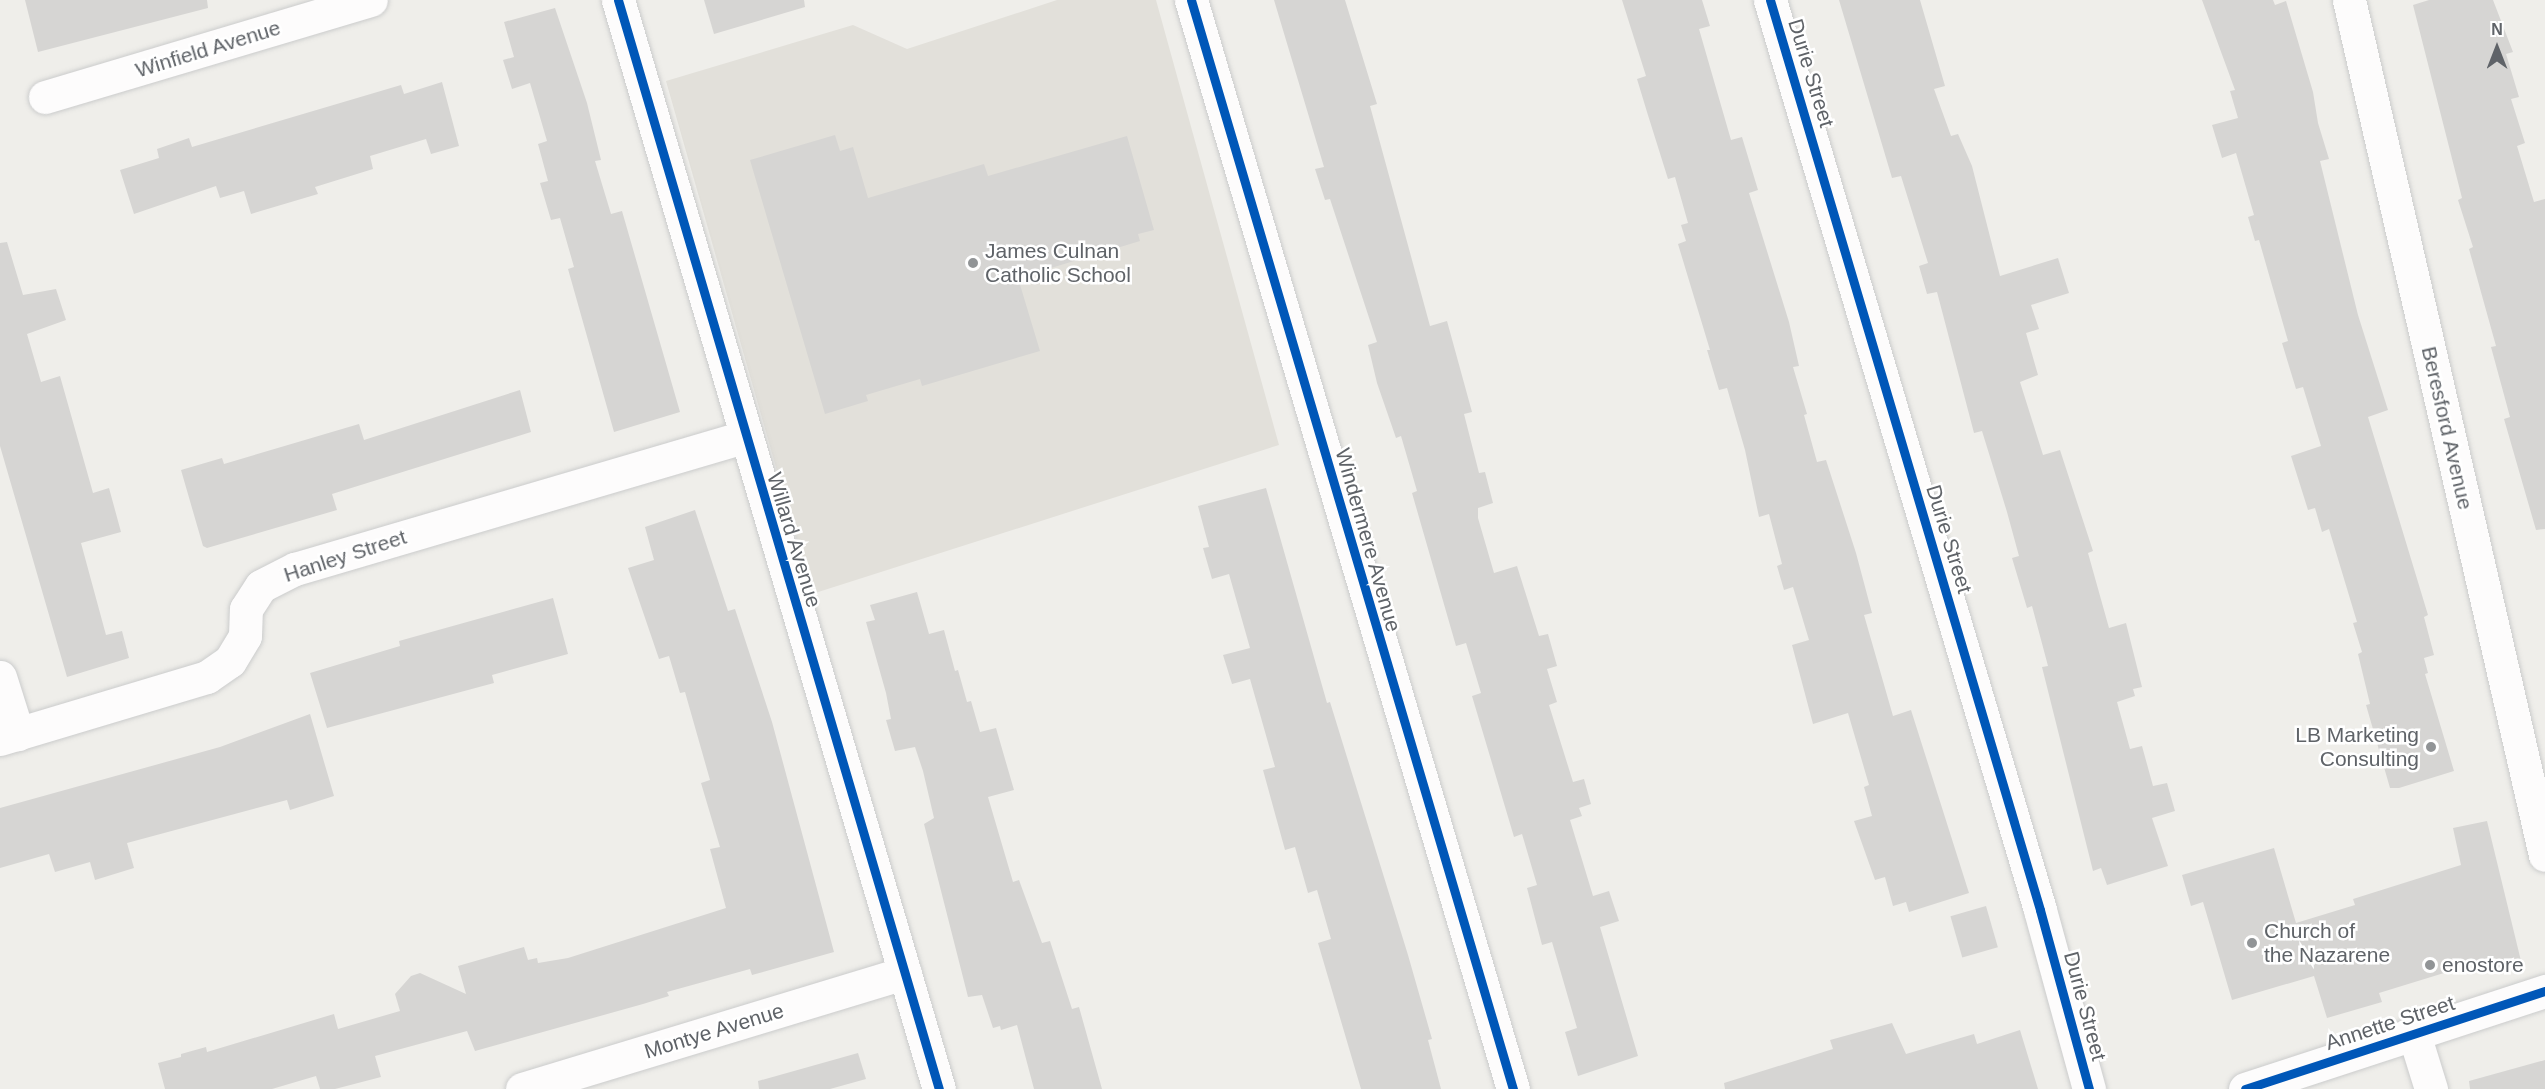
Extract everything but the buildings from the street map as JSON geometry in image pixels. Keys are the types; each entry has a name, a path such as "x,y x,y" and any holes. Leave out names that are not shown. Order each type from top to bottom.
{"street":[{"name":"Winfield Avenue","path":"45,97 371,0"},
{"name":"Willard Avenue","path":"618,0 744,437 939,1089"},
{"name":"Windermere Avenue","path":"1191,0 1513,1089"},
{"name":"Durie Street","path":"1770,0 2040,910 2089,1089"},
{"name":"Beresford Avenue","path":"2349,0 2545,855"},
{"name":"Hanley Street","path":"9,736 207,677 230,661 245,636 246,609 261,586 295,569 744,437"},
{"path":"0,677 9,736"},
{"name":"Montye Avenue","path":"522,1089 905,973"},
{"name":"Annette Street","path":"2245,1089 2545,991"},
{"path":"2414,1034 2431,1089"}],"shaded area":[{"name":"James Culnan Catholic School","path":"1057,0 1156,0 1279,445 812,594 666,81 853,25 907,49"}],"cycle path":[{"path":"618,0 939,1089"},
{"path":"1191,0 1513,1089"},
{"path":"1770,0 2040,910 2089,1089"},
{"path":"2245,1089 2545,991"}],"place":[{"name":"James Culnan Catholic School","path":"973,263"},
{"name":"LB Marketing Consulting","path":"2431,747"},
{"name":"Church of the Nazarene","path":"2252,943"},
{"name":"enostore","path":"2430,965"}]}
